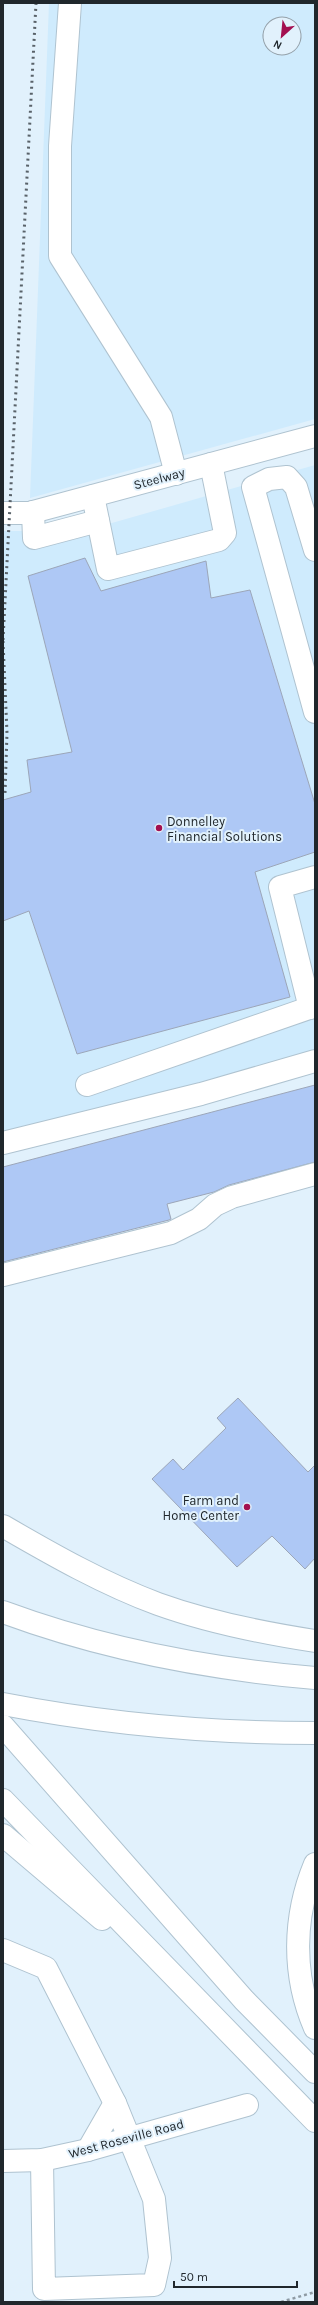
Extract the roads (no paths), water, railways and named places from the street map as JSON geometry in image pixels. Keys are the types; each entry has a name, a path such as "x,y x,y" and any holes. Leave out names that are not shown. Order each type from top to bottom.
{"main road":[{"path":"70,3 60,146 60,256 162,417 176,474"},
{"name":"Steelway","path":"3,513 33,512 315,436"},
{"path":"246,455 253,487 315,712"},
{"path":"93,496 108,569 219,540 225,533 211,464"},
{"path":"253,487 269,478 288,477 296,487 315,550"},
{"path":"33,512 34,538 98,521"},
{"path":"87,1085 312,1007 280,887 315,877"},
{"path":"3,1143 201,1094 315,1061"},
{"path":"3,1275 171,1233 199,1219 215,1205 232,1197 315,1174"},
{"path":"3,1526 88,1573 158,1604 249,1629 315,1641"},
{"path":"3,1612 43,1627 190,1663 315,1678"},
{"path":"3,1704 99,1721 263,1733 315,1733"},
{"path":"3,1726 244,2000 315,2072"},
{"path":"3,1800 315,2121"},
{"path":"3,1835 209,2011"},
{"path":"315,1864 307,1883 300,1911 297,1947 300,1979 315,2028"},
{"path":"3,1950 46,1968 115,2103 154,2199 160,2258 154,2285 44,2289 42,2160"},
{"path":"88,2150 115,2103"},
{"name":"West Roseville Road","path":"3,2161 42,2160 88,2150 247,2105"}],"railway":[{"path":"3,640 36,3"},
{"path":"3,641 7,733 5,793"}],"place":[{"name":"Donnelley Financial Solutions","path":"159,828"},
{"name":"Farm and Home Center","path":"247,1507"}]}
